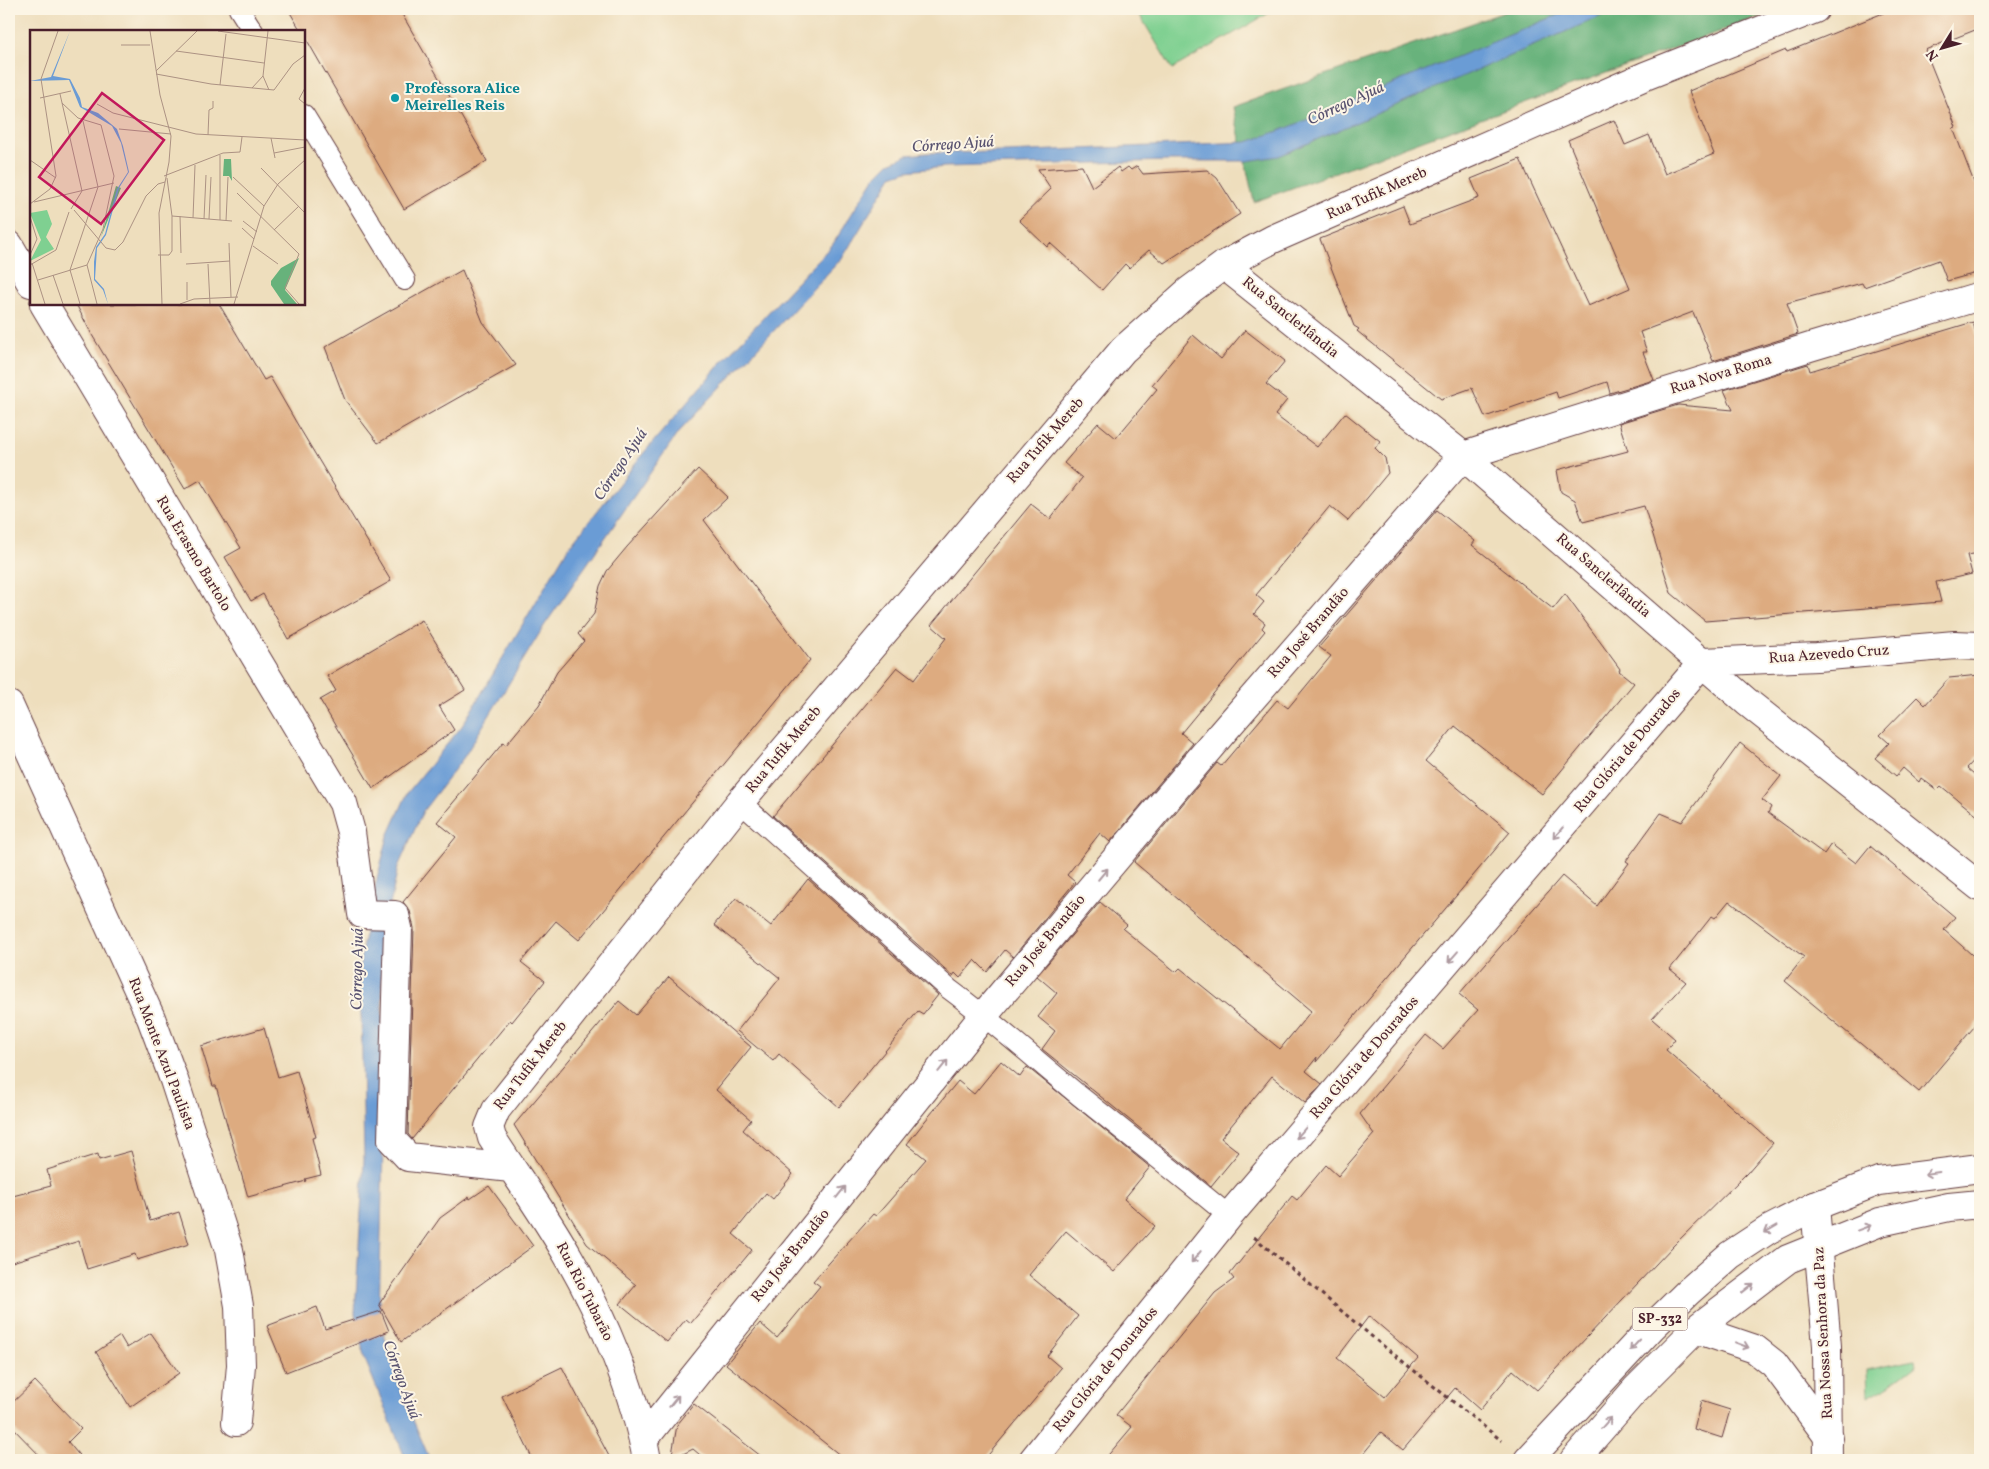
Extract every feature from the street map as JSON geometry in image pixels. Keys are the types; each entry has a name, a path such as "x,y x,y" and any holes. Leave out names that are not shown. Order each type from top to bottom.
{"street":[{"name":"Rua Tufik Mereb","path":"492,1138 489,1127 496,1110 740,802 1123,350 1158,317 1224,266 1273,239 1645,76 1815,9"},
{"path":"9,245 30,280"},
{"name":"Rua Sanclerlândia","path":"1224,266 1463,456 1747,702 1980,887"},
{"name":"Rua Nova Roma","path":"1463,456 1810,347 1980,296"},
{"name":"Rua Erasmo Bartolo","path":"45,305 343,803 351,832 362,914 395,914 398,928 392,1140 408,1157 511,1168"},
{"name":"Rua José Brandão","path":"645,1450 984,1014 1215,741 1463,456"},
{"name":"Rua Azevedo Cruz","path":"1703,662 1817,656 1972,643"},
{"name":"Rua Glória de Dourados","path":"1033,1460 1229,1216 1703,662"},
{"name":"Rua Monte Azul Paulista","path":"9,705 151,1018 174,1080 226,1241 239,1306 241,1365 236,1422"},
{"name":"Rua Rio Tubarão","path":"492,1138 568,1256 596,1311 621,1370 645,1450"},
{"name":"SP-332","path":"1518,1453 1688,1292 1730,1255 1768,1230 1814,1206 1879,1181 1980,1168"},
{"name":"SP-332","path":"1574,1460 1636,1389 1696,1329 1788,1259 1880,1222 1949,1208 1980,1204"},
{"name":"Rua Nossa Senhora da Paz","path":"1814,1206 1827,1346 1829,1449"},
{"path":"1696,1329 1755,1350 1774,1364 1829,1449"}],"lane":[{"path":"239,9 252,30"},
{"path":"305,117 405,280"},
{"path":"740,802 949,989 984,1014 1080,1096 1229,1216"}],"path":[{"path":"1229,1216 1376,1340 1518,1453"}],"green space":[{"path":"1136,9 1276,9 1172,69"},
{"path":"1513,9 1781,9 1254,202 1233,107"},
{"path":"1915,1360 1916,1365 1890,1385 1868,1397 1867,1370"}],"water":[{"name":"Córrego Ajuá","path":"1572,9 1618,9 1279,156 1247,161 1170,161 945,167 907,171 892,176 843,257 678,433 544,626 464,757 423,811 398,867 382,943 383,1148 379,1317 400,1389 430,1460 406,1460 364,1357 355,1313 364,1160 360,960 371,902 388,836 408,792 462,726 568,548 641,456 728,355 833,244 874,178 889,163 907,155 927,153 1005,152 1247,142 1287,128"}],"building":[{"name":"Professora Alice Meirelles Reis","path":"288,9 399,9 487,161 404,209 305,37 305,30 300,30"},
{"path":"1893,9 1980,9 1980,28 1925,50 1956,127 1953,128 1975,185 1980,183 1980,272 1947,281 1939,260 1864,287 1862,283 1787,303 1798,334 1713,361 1693,312 1640,332 1647,352 1643,352 1654,380 1610,393 1607,382 1558,398 1556,392 1485,417 1472,388 1441,399 1357,331 1359,329 1354,326 1320,239 1403,206 1410,224 1479,198 1471,179 1520,159 1588,306 1630,288 1568,140 1614,120 1625,145 1649,135 1665,174 1714,154 1689,91 1786,50 1787,52"},
{"path":"1082,166 1092,187 1118,167 1121,172 1128,167 1131,170 1137,166 1143,174 1207,170 1217,178 1240,214 1164,263 1149,250 1129,268 1125,264 1102,290 1050,243 1047,247 1019,220 1051,189 1038,169"},
{"path":"462,270 483,322 516,365 378,443 345,400 325,347"},
{"path":"77,305 220,305 264,380 270,377 391,581 288,639 263,594 251,601 225,557 241,548 200,480 185,489 92,335"},
{"path":"1973,322 1980,348 1980,553 1967,555 1972,574 1936,582 1941,602 1705,621 1671,593 1644,506 1583,522 1575,500 1561,492 1557,470 1628,451 1619,423 1678,405 1733,410 1724,390 1808,364 1810,371"},
{"path":"1245,330 1285,361 1266,384 1287,400 1275,415 1317,447 1345,413 1380,441 1375,448 1385,458 1388,473 1348,521 1330,506 1256,595 1264,602 1254,614 1265,623 1262,628 1265,631 1181,733 1193,743 1110,842 1100,833 1067,875 1075,882 1013,957 1005,950 987,972 975,960 960,978 955,973 953,976 773,816 897,667 914,680 946,638 931,625 1031,504 1050,519 1082,478 1064,463 1098,423 1116,438 1157,389 1152,385 1193,335 1221,359"},
{"path":"698,469 728,497 704,520 810,660 579,940 556,921 521,962 545,981 512,1022 510,1020 412,1139 408,1134 414,928 410,911 403,902 456,837 437,822 503,743 506,745 539,705 557,672 584,641 578,634 594,614 600,586 607,571"},
{"path":"1437,510 1475,541 1472,545 1553,609 1565,594 1620,669 1619,671 1634,683 1542,794 1455,726 1426,761 1510,832 1316,1062 1317,1057 1306,1071 1322,1084 1305,1103 1272,1076 1221,1138 1239,1152 1211,1186 1042,1049 1055,1031 1038,1017 1057,993 1037,976 1100,902 1127,925 1123,929 1176,972 1180,968 1280,1049 1311,1011 1134,862 1217,763 1221,766 1277,700 1288,708 1331,656 1319,647"},
{"path":"422,620 465,690 439,706 454,730 373,789 320,700 336,691 327,676"},
{"path":"1980,675 1980,754 1967,768 1980,779 1980,818 1941,786 1937,790 1921,778 1919,782 1903,768 1896,776 1875,758 1889,743 1880,735 1917,697 1925,705 1949,678"},
{"path":"1740,743 1781,776 1762,800 1771,807 1768,813 1824,854 1831,844 1856,863 1870,846 1955,917 1944,930 1980,962 1980,1020 1919,1092 1785,981 1804,957 1729,901 1715,918 1712,916 1670,969 1686,982 1652,1019 1675,1039 1666,1050 1773,1143 1747,1173 1673,1246 1537,1390 1513,1370 1480,1410 1455,1388 1403,1450 1381,1432 1358,1460 1104,1460 1132,1427 1116,1415 1215,1293 1234,1279 1230,1274 1292,1196 1297,1200 1326,1165 1338,1176 1374,1134 1360,1114 1426,1035 1443,1049 1478,1010 1459,994 1562,876 1597,906 1629,863 1626,861 1661,813 1682,822","holes":["1369,1316 1418,1358 1385,1397 1337,1358"]},
{"path":"808,879 938,995 923,1014 918,1011 839,1107 779,1054 773,1061 737,1031 780,978 714,925 736,898 771,926"},
{"path":"669,977 751,1047 716,1090 751,1120 743,1130 793,1174 773,1199 766,1193 733,1234 752,1250 691,1323 686,1319 667,1342 620,1304 636,1285 587,1244 514,1125 619,1001 636,1015"},
{"path":"264,1028 278,1077 297,1071 316,1137 312,1138 321,1175 248,1197 216,1086 213,1086 201,1046"},
{"path":"1001,1061 1020,1077 1027,1067 1150,1167 1124,1199 1155,1226 1114,1272 1066,1231 1029,1275 1078,1316 1047,1356 1061,1368 984,1460 846,1460 726,1364 760,1323 777,1338 820,1286 813,1281 873,1214 876,1216 926,1159 907,1144 925,1121 958,1081 974,1094"},
{"path":"131,1151 150,1221 179,1212 189,1244 137,1260 135,1254 87,1269 79,1241 9,1263 9,1197 51,1186 47,1170 98,1154 99,1160"},
{"path":"489,1186 533,1246 401,1342 379,1304 440,1218 469,1197 470,1199"},
{"path":"317,1307 325,1329 381,1311 389,1331 286,1372 267,1326"},
{"path":"151,1333 179,1373 130,1407 96,1352 120,1336 127,1348"},
{"path":"562,1367 611,1460 533,1460 502,1396"},
{"path":"35,1381 81,1429 68,1442 83,1460 44,1460 9,1424 9,1406"},
{"path":"1701,1401 1730,1410 1722,1438 1694,1429"},
{"path":"694,1404 766,1460 706,1460 693,1449 671,1460 677,1425"}],"place":[{"name":"Professora Alice Meirelles Reis","path":"395,98"}]}
